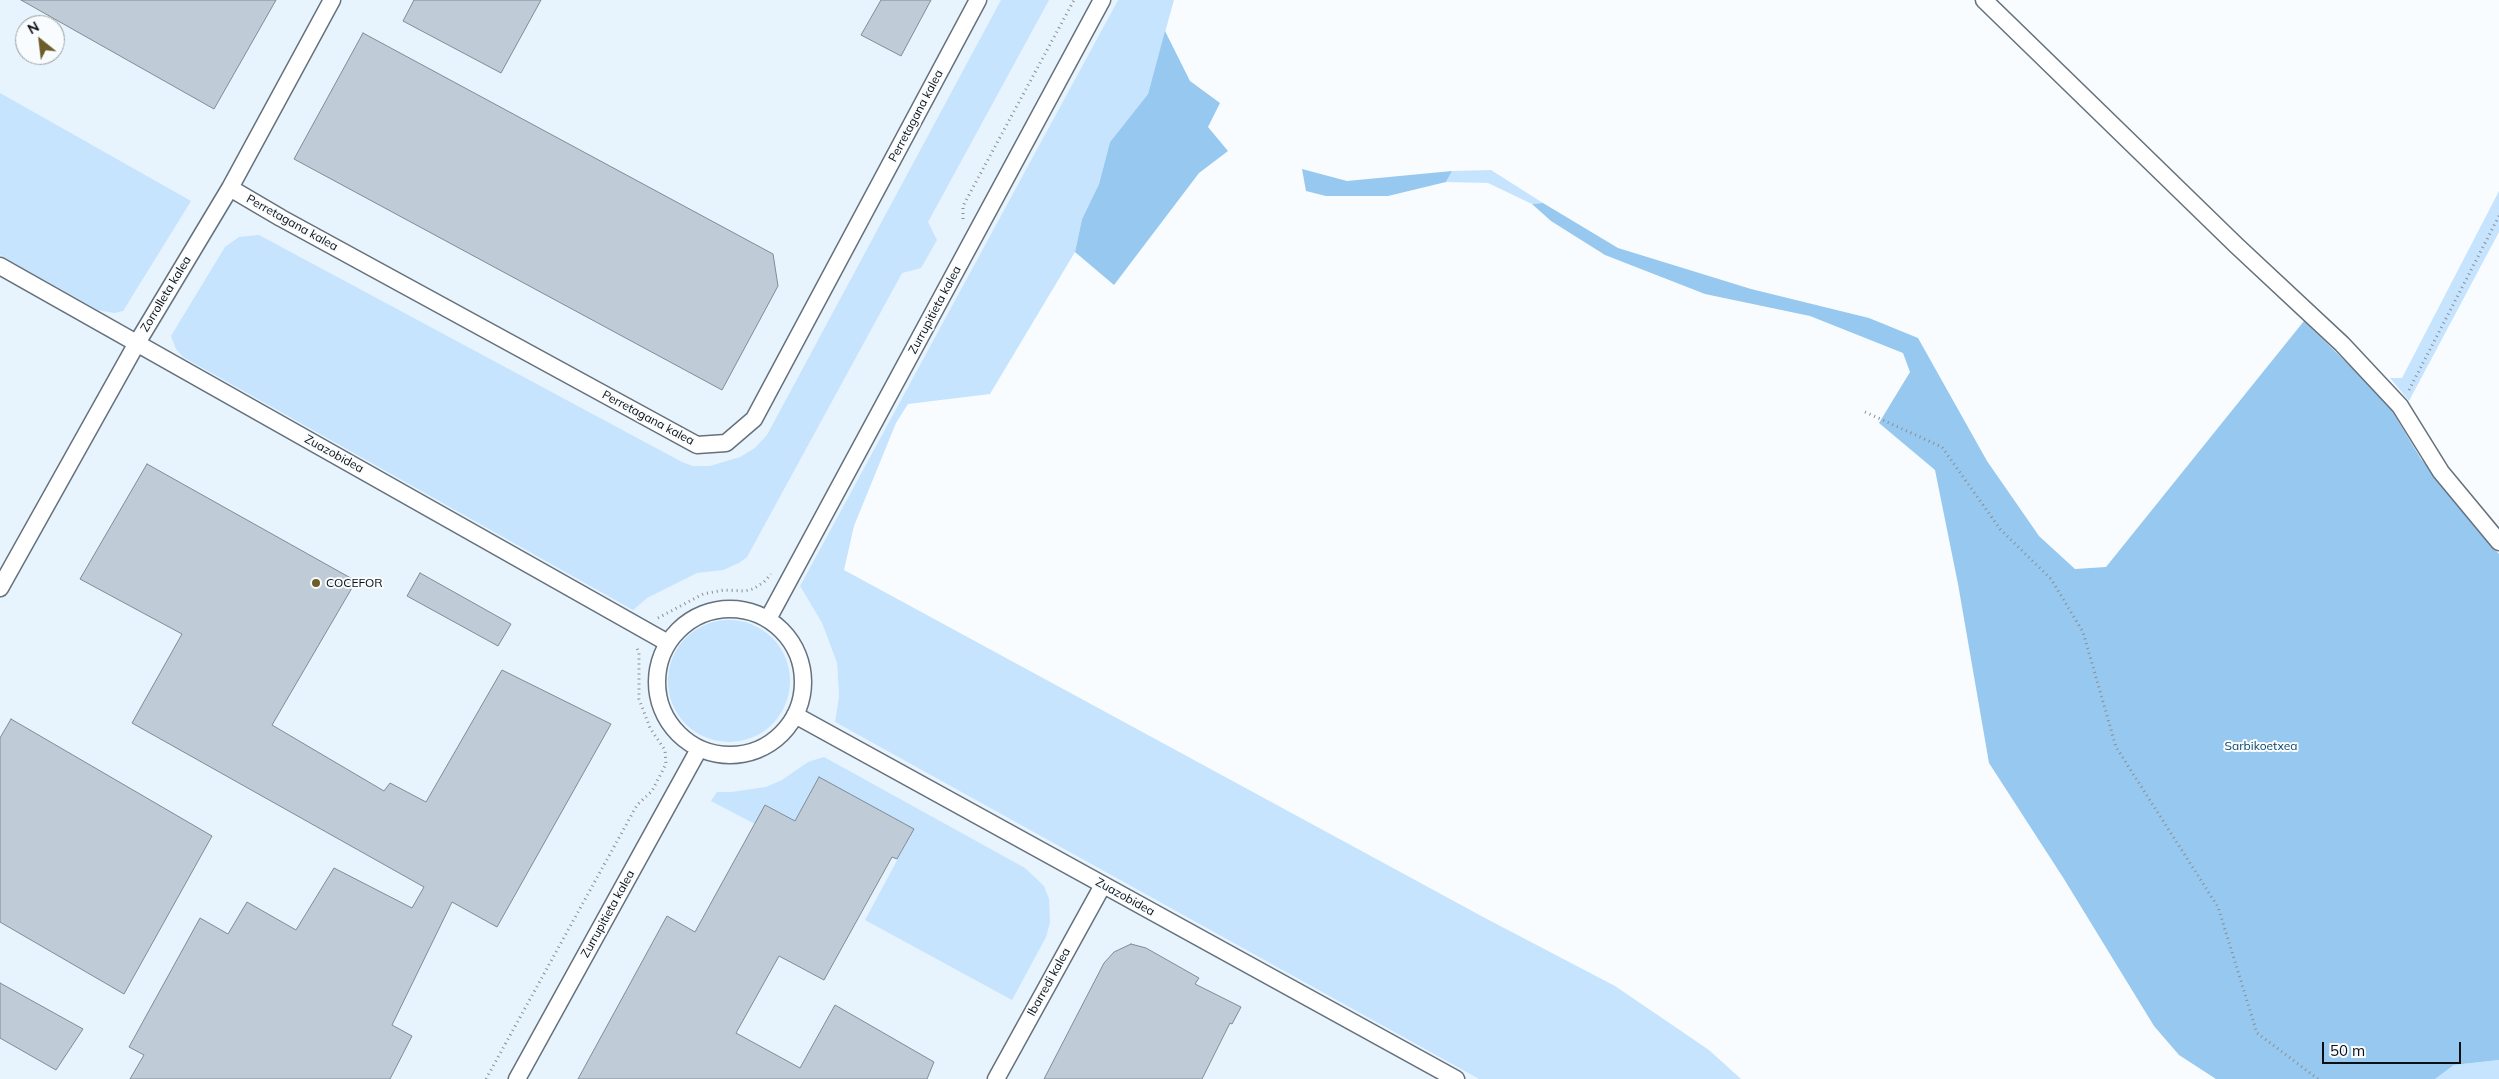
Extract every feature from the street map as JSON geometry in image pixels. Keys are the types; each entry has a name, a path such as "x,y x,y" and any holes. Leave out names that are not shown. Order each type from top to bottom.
{"street":[{"name":"Zorrolleta kalea","path":"0,588 137,344 230,188 332,0"},
{"name":"Perretagana kalea","path":"230,188 281,218 697,445 726,443 754,419 978,0"},
{"name":"Zurrupitieta kalea","path":"768,620 1102,0"},
{"path":"1984,0 2237,246 2342,344 2400,406 2441,472 2499,542"},
{"name":"Zuazobidea","path":"0,266 668,643"},
{"path":"724,609 747,611 768,620 782,630 793,645 800,662 803,680 801,698 795,715 785,731 771,743 754,752 726,755 699,749 677,733 662,712 657,694 656,676 660,659 668,643 683,626 702,614 724,609"},
{"name":"Zuazobidea","path":"795,715 1456,1079"},
{"name":"Zurrupitieta kalea","path":"517,1079 699,749"},
{"name":"Ibarredi kalea","path":"996,1079 1102,885"}],"path":[{"path":"959,228 963,219 963,206 1074,0"},
{"path":"2400,406 2499,216"},
{"path":"1865,412 1942,447 2000,529 2051,579 2083,632 2116,747 2218,907 2257,1033 2318,1079"},
{"path":"486,1079 637,805 652,790 666,764 665,750 650,728 639,699 639,653 635,643 649,620 668,614 703,594 724,590 753,590 764,582 772,571"}],"shaded area":[{"path":"0,0 1118,0 800,586 822,623 837,663 839,696 835,722 1479,1079 0,1079"},
{"path":"1001,0 1049,0 928,222 937,240 921,268 902,273 747,557 723,570 697,573 647,598 633,610 183,357 176,349 171,336 225,247 239,237 259,235 682,462 693,466 710,466 740,457 755,448 767,435"},
{"path":"1118,0 1174,0 1148,94 1110,142 1099,184 1082,219 1075,252 990,394 908,404 896,423 854,526 844,570 1485,918 1615,986 1709,1050 1741,1079 1479,1079 835,722 839,696 837,663 822,623 800,586"},
{"path":"0,93 191,201 123,311 114,313 98,310 0,255"},
{"path":"1491,170 1543,203 1532,204 1488,183 1446,182 1452,171"},
{"path":"2499,191 2499,232 2409,401 2390,378 2402,378"},
{"path":"729,620 741,621 752,625 763,630 772,638 780,647 785,658 789,669 789,693 785,704 780,715 772,724 763,732 752,737 741,741 729,742 717,741 706,737 695,732 686,724 678,715 673,704 669,693 668,681 669,669 673,658 678,647 686,638 695,630 706,625 717,621"},
{"path":"824,757 1025,868 1044,886 1049,899 1050,922 1046,937 1012,1000 865,920 914,829 841,846 766,805 755,824 711,801 717,792 732,792 766,787 782,780 808,762"},
{"path":"2499,1060 2499,1079 2435,1079 2454,1065"}],"green space":[{"path":"1165,31 1190,81 1220,103 1208,127 1228,151 1199,173 1114,285 1075,252 1082,219 1099,184 1110,142 1148,94"},
{"path":"1302,169 1347,181 1452,171 1446,182 1388,196 1326,196 1306,191"},
{"name":"Sarbikoetxea","path":"1543,203 1618,248 1751,289 1869,318 1918,338 1987,461 2039,536 2075,569 2106,567 2304,321 2386,401 2421,459 2499,554 2499,1060 2454,1065 2435,1079 2216,1079 2179,1055 2154,1026 2064,879 1989,763 1958,584 1935,470 1879,423 1910,372 1903,353 1810,316 1705,294 1605,255 1551,221 1532,204"}],"building":[{"path":"21,0 276,0 214,109 65,25 65,15 48,15"},
{"path":"414,0 541,0 501,73 403,21"},
{"path":"881,0 931,0 901,56 861,35"},
{"path":"363,33 773,254 778,286 722,390 294,159"},
{"path":"147,464 356,581 272,725 384,791 390,783 426,802 502,670 611,724 497,927 452,902 392,1025 412,1036 390,1079 130,1079 144,1055 129,1047 200,918 228,934 247,902 296,930 334,868 412,908 424,887 132,723 182,634 80,579"},
{"path":"420,573 511,624 498,646 407,596"},
{"path":"11,719 212,836 124,994 0,922 0,738"},
{"path":"819,777 914,829 897,859 892,857 824,980 779,956 736,1033 800,1068 835,1005 934,1062 927,1079 578,1079 667,916 695,932 765,805 795,821"},
{"path":"1131,944 1146,948 1199,978 1195,984 1241,1007 1232,1024 1230,1023 1202,1079 1044,1079 1104,963 1114,952"},
{"path":"0,983 83,1029 56,1070 0,1038"}],"place":[{"name":"COCEFOR","path":"316,583"}]}
